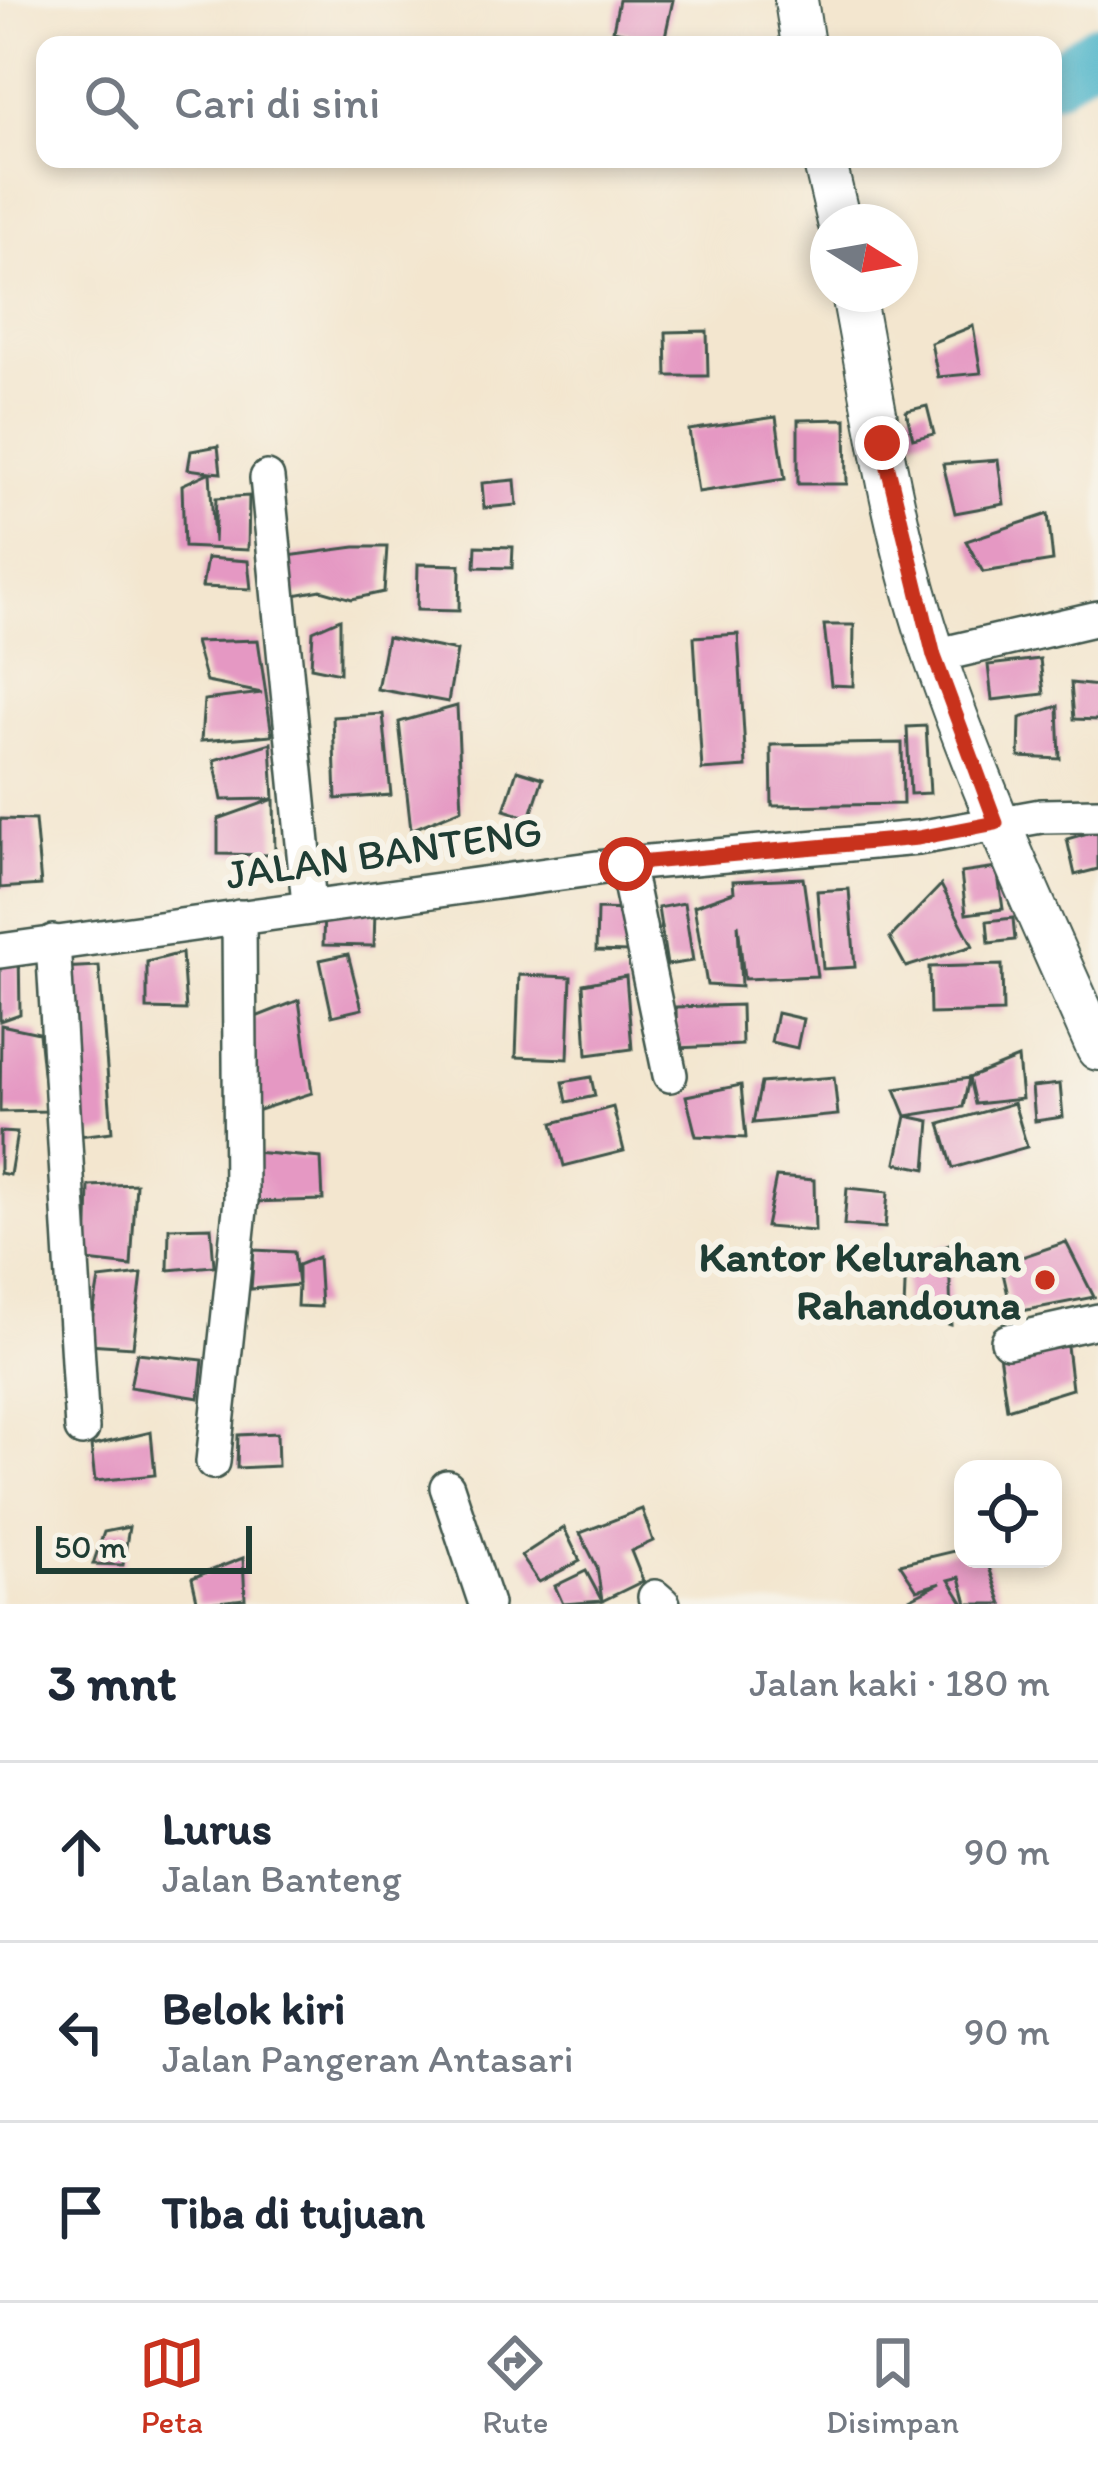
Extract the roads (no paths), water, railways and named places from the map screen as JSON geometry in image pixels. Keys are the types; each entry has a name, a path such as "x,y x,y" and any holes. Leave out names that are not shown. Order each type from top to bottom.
{"street":[{"path":"796,0 802,36"},
{"path":"826,168 835,204"},
{"path":"857,312 882,443 934,656 996,823 1098,1049"},
{"path":"267,478 308,904"},
{"path":"934,656 1098,618"},
{"name":"JALAN BANTENG","path":"0,951 308,904 626,864 918,838 996,823 1098,815"},
{"path":"626,864 670,1075"},
{"path":"213,1462 241,1200 239,917"},
{"path":"53,942 82,1429"},
{"path":"1008,1341 1098,1321"},
{"path":"447,1486 486,1604"}],"waterway":[{"path":"1062,74 1098,49"}],"place":[{"name":"Kantor Kelurahan Rahandouna","path":"1045,1280"}]}
